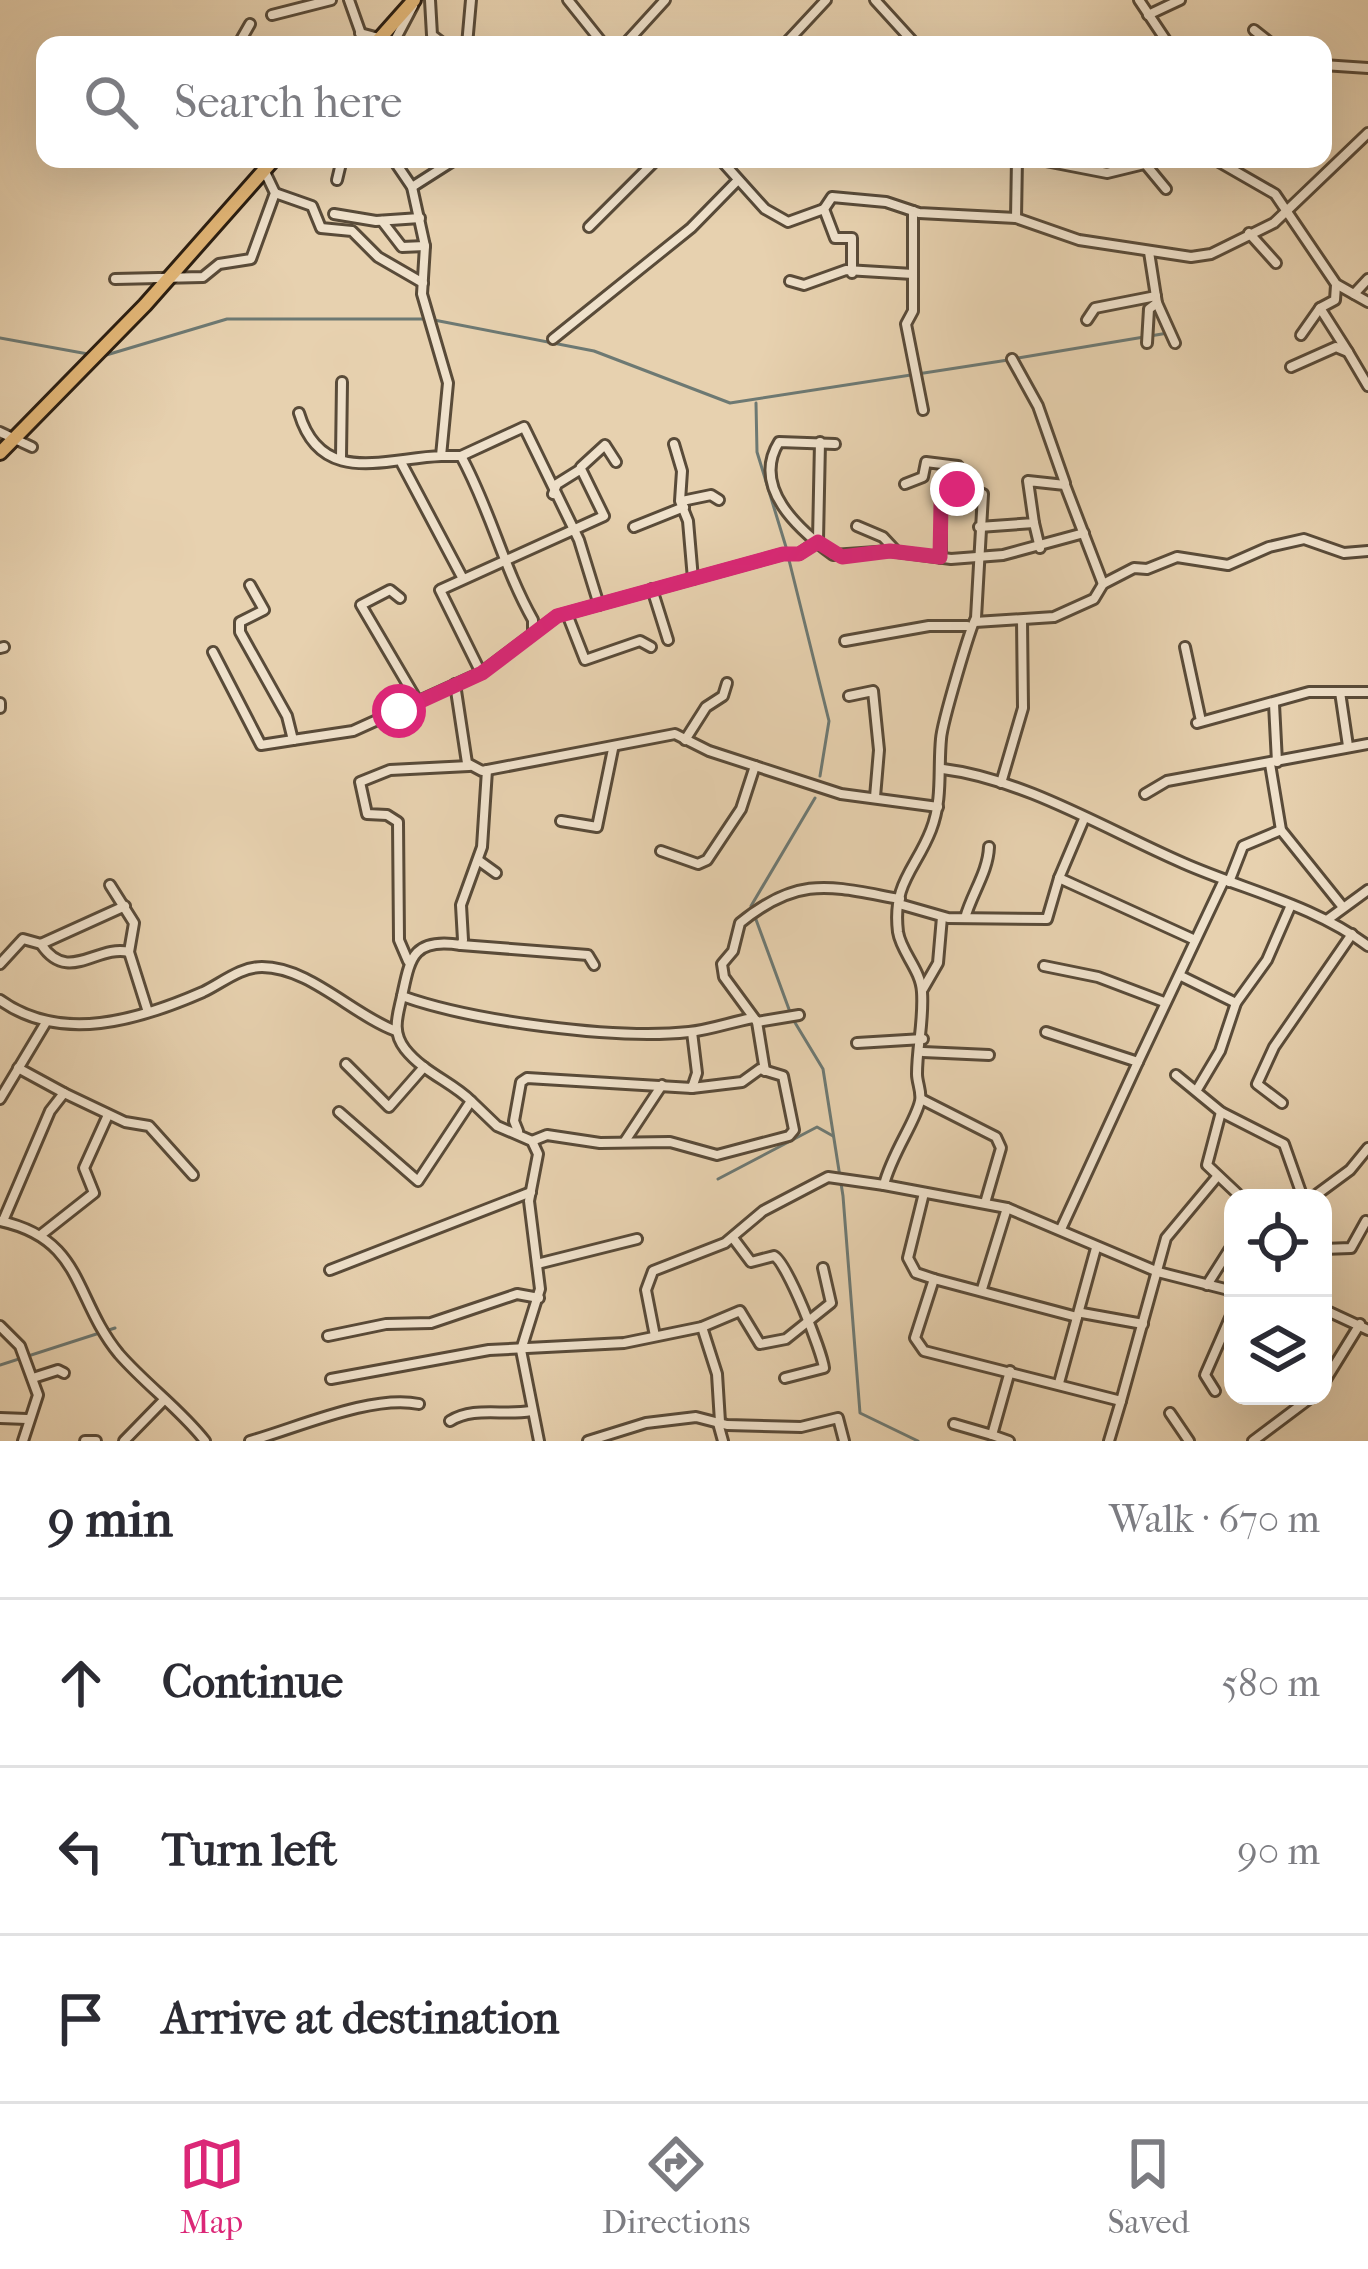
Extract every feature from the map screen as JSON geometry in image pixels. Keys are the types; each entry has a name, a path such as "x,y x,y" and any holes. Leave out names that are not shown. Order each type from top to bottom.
{"highway":[{"path":"382,36 415,0"},
{"path":"0,453 270,168"}],"street":[{"path":"272,15 332,0"},
{"path":"349,0 361,36"},
{"path":"397,36 415,0"},
{"path":"430,0 435,36"},
{"path":"468,36 471,0"},
{"path":"568,0 597,36"},
{"path":"632,36 665,0"},
{"path":"792,36 826,0"},
{"path":"875,0 908,36"},
{"path":"1139,0 1162,36"},
{"path":"1148,15 1180,0"},
{"path":"243,36 250,24"},
{"path":"1254,30 1262,36"},
{"path":"360,33 370,36"},
{"path":"1332,66 1368,68"},
{"path":"729,168 765,209 788,222 824,209 832,196 913,211 1016,218 1079,240 1204,256 1287,214 1301,191 1337,167 1368,133"},
{"path":"115,279 203,277 219,264 251,259 275,193 266,168"},
{"path":"337,180 339,168"},
{"path":"399,168 412,187 420,218 423,283 448,383 441,456"},
{"path":"412,187 441,168"},
{"path":"589,227 648,168"},
{"path":"1016,218 1017,168"},
{"path":"1081,168 1107,173 1122,168"},
{"path":"1149,168 1166,189"},
{"path":"1232,168 1259,181 1336,284 1339,294 1320,308 1300,334"},
{"path":"554,340 691,228 739,179"},
{"path":"275,193 312,206 321,228 352,231 378,257 423,283"},
{"path":"824,209 835,238 852,238 852,273"},
{"path":"913,211 913,311 906,324 922,410"},
{"path":"334,214 382,221 420,218"},
{"path":"382,221 403,247 424,246"},
{"path":"1249,233 1276,263"},
{"path":"1149,252 1156,299 1174,344"},
{"path":"790,281 804,285 829,272 913,274"},
{"path":"1354,294 1368,279"},
{"path":"1336,284 1368,302"},
{"path":"1088,320 1096,308 1156,299"},
{"path":"1147,343 1149,309 1156,299"},
{"path":"1320,308 1368,386"},
{"path":"1291,367 1330,347 1348,352"},
{"path":"1012,359 1038,406 1103,584"},
{"path":"341,457 342,382"},
{"path":"299,413 319,452 402,464 461,456 524,428 574,530 599,605"},
{"path":"0,432 32,447"},
{"path":"835,444 779,442 768,465 776,500 818,542 842,557 897,552 978,557 1040,548 1084,533"},
{"path":"818,542 820,442"},
{"path":"674,444 682,471 692,581"},
{"path":"553,494 557,484 604,445 616,462"},
{"path":"461,456 501,538 504,560 533,630"},
{"path":"905,484 923,477 926,462 957,464 941,504 940,557"},
{"path":"402,464 462,578"},
{"path":"482,673 440,595 462,578 604,516 580,469"},
{"path":"884,1185 889,1163 921,1099 917,1074 923,1052 922,990 899,939 900,902 908,867 930,834 938,807 941,731 960,679 978,557 982,494 957,489 952,482"},
{"path":"1040,548 1028,482 1065,485"},
{"path":"634,527 682,504 711,495 719,500"},
{"path":"979,527 1034,523"},
{"path":"857,526 883,536 897,552"},
{"path":"845,641 1071,610 1094,599 1103,584 1134,568 1147,569 1177,557 1228,566 1268,547 1304,539 1344,553 1368,551"},
{"path":"213,652 261,745 342,734 482,673 533,630 567,614 799,554 818,542"},
{"path":"250,585 264,610 240,622 240,632 287,716 293,740"},
{"path":"652,589 668,640"},
{"path":"400,598 390,590 361,605 418,703"},
{"path":"567,614 585,660 640,641 651,647"},
{"path":"1001,783 1022,708 1022,620"},
{"path":"1185,647 1199,722 1309,692 1368,692"},
{"path":"686,740 727,683"},
{"path":"454,684 469,766"},
{"path":"849,695 873,691 879,749 875,797"},
{"path":"1340,692 1348,746"},
{"path":"1274,704 1281,830 1342,906"},
{"path":"539,1441 521,1350 523,1330 538,1298 531,1192 538,1154 532,1141 518,1131 497,1126 406,1051 397,1031 408,961 399,940 398,822 387,815 367,814 361,782 390,770 469,766 487,770 675,734 841,794 938,807"},
{"path":"1145,794 1167,782 1368,744"},
{"path":"561,821 597,827 613,749"},
{"path":"662,851 698,864 707,860 741,809 755,766"},
{"path":"461,945 461,905 478,860 487,770"},
{"path":"943,770 1001,783 1327,920 1368,946"},
{"path":"765,1071 755,1020 724,977 722,964 733,951 740,923 783,897 818,885 848,885 942,917 1047,919 1084,819"},
{"path":"1061,1229 1164,1002 1243,846 1281,830"},
{"path":"965,918 976,880 988,867 988,847"},
{"path":"478,860 496,873"},
{"path":"1059,878 1195,940"},
{"path":"110,885 136,933 130,952 147,1009"},
{"path":"1327,920 1368,890"},
{"path":"1198,1088 1220,1052 1236,1003 1268,960 1291,905"},
{"path":"41,944 125,906"},
{"path":"922,990 938,963 942,917"},
{"path":"1282,1103 1257,1084 1274,1047 1352,934"},
{"path":"0,964 23,939 41,944 56,960 75,964 119,949 130,952"},
{"path":"408,961 421,949 461,945 587,955 594,965"},
{"path":"1044,966 1098,977 1164,1002"},
{"path":"0,1000 45,1024 83,1026 161,1009 244,969 262,967 298,977 397,1031"},
{"path":"1180,976 1236,1003"},
{"path":"402,996 478,1017 632,1033 692,1032 799,1015"},
{"path":"2,1096 45,1024"},
{"path":"692,1032 697,1073 692,1088"},
{"path":"1046,1032 1138,1062"},
{"path":"857,1042 923,1039"},
{"path":"923,1052 989,1055"},
{"path":"346,1064 389,1107 424,1067"},
{"path":"18,1068 108,1115 149,1126 193,1174"},
{"path":"518,1131 514,1121 520,1082 527,1078 692,1088 742,1082 765,1071 786,1080 785,1106 794,1130 789,1136 717,1155 670,1142 547,1135 532,1141"},
{"path":"1176,1076 1198,1088 1221,1112 1284,1144 1300,1189"},
{"path":"0,1079 2,1096"},
{"path":"624,1142 662,1085"},
{"path":"64,1093 50,1111 2,1221 42,1234 66,1255 113,1346 205,1441"},
{"path":"921,1099 996,1137 1000,1148 985,1203"},
{"path":"339,1112 418,1181 471,1100"},
{"path":"1221,1112 1207,1165 1230,1189"},
{"path":"42,1234 94,1193 84,1168 108,1115"},
{"path":"1324,1189 1350,1170 1368,1148"},
{"path":"655,1336 646,1290 653,1271 734,1238 763,1211 828,1177 1006,1208 1158,1272 1224,1289"},
{"path":"1108,1441 1166,1238 1216,1178"},
{"path":"330,1270 531,1192"},
{"path":"924,1192 908,1258 916,1273 1079,1315 1144,1324"},
{"path":"982,1289 1006,1208"},
{"path":"1332,1249 1352,1248 1366,1221"},
{"path":"734,1238 752,1262 774,1256 787,1264 807,1325 821,1345 824,1368 785,1378"},
{"path":"536,1264 637,1239"},
{"path":"1059,1383 1096,1248"},
{"path":"1207,1285 1224,1258"},
{"path":"331,1379 469,1352 587,1348 702,1327 740,1311 756,1341 768,1344 807,1325 831,1303 823,1268"},
{"path":"934,1280 917,1345 924,1352 1121,1401"},
{"path":"328,1336 386,1324 431,1323 517,1294 538,1298"},
{"path":"1332,1314 1364,1327 1332,1371"},
{"path":"0,1326 20,1346 33,1378 37,1406 33,1419 0,1418"},
{"path":"702,1327 717,1374 723,1441"},
{"path":"1215,1391 1205,1375 1224,1336"},
{"path":"33,1378 58,1370 64,1373"},
{"path":"992,1436 1010,1371"},
{"path":"124,1441 164,1401"},
{"path":"250,1441 337,1413 397,1402 419,1404"},
{"path":"1257,1439 1301,1405"},
{"path":"450,1421 487,1410 531,1411"},
{"path":"1171,1413 1189,1441"},
{"path":"587,1441 646,1423 696,1417 801,1426 838,1418 844,1441"},
{"path":"23,1441 27,1419"},
{"path":"954,1424 1009,1441"},
{"path":"85,1441 96,1441"}],"waterway":[{"path":"103,356 227,319 424,319"},
{"path":"434,320 594,351 730,403 1008,360"},
{"path":"1018,358 1168,333"},
{"path":"0,338 88,354"},
{"path":"756,403 757,452 786,547"},
{"path":"789,560 829,721 820,776"},
{"path":"790,1012 751,906 815,798"},
{"path":"794,1021 823,1069 843,1196 860,1413 918,1441"},
{"path":"718,1179 817,1127 833,1136"},
{"path":"0,1365 115,1328"}],"route":[{"path":"399,711 482,673 543,622 591,606 620,602 783,554 804,553 818,542 842,557 890,551 940,557 941,504 952,482 957,489"}]}
